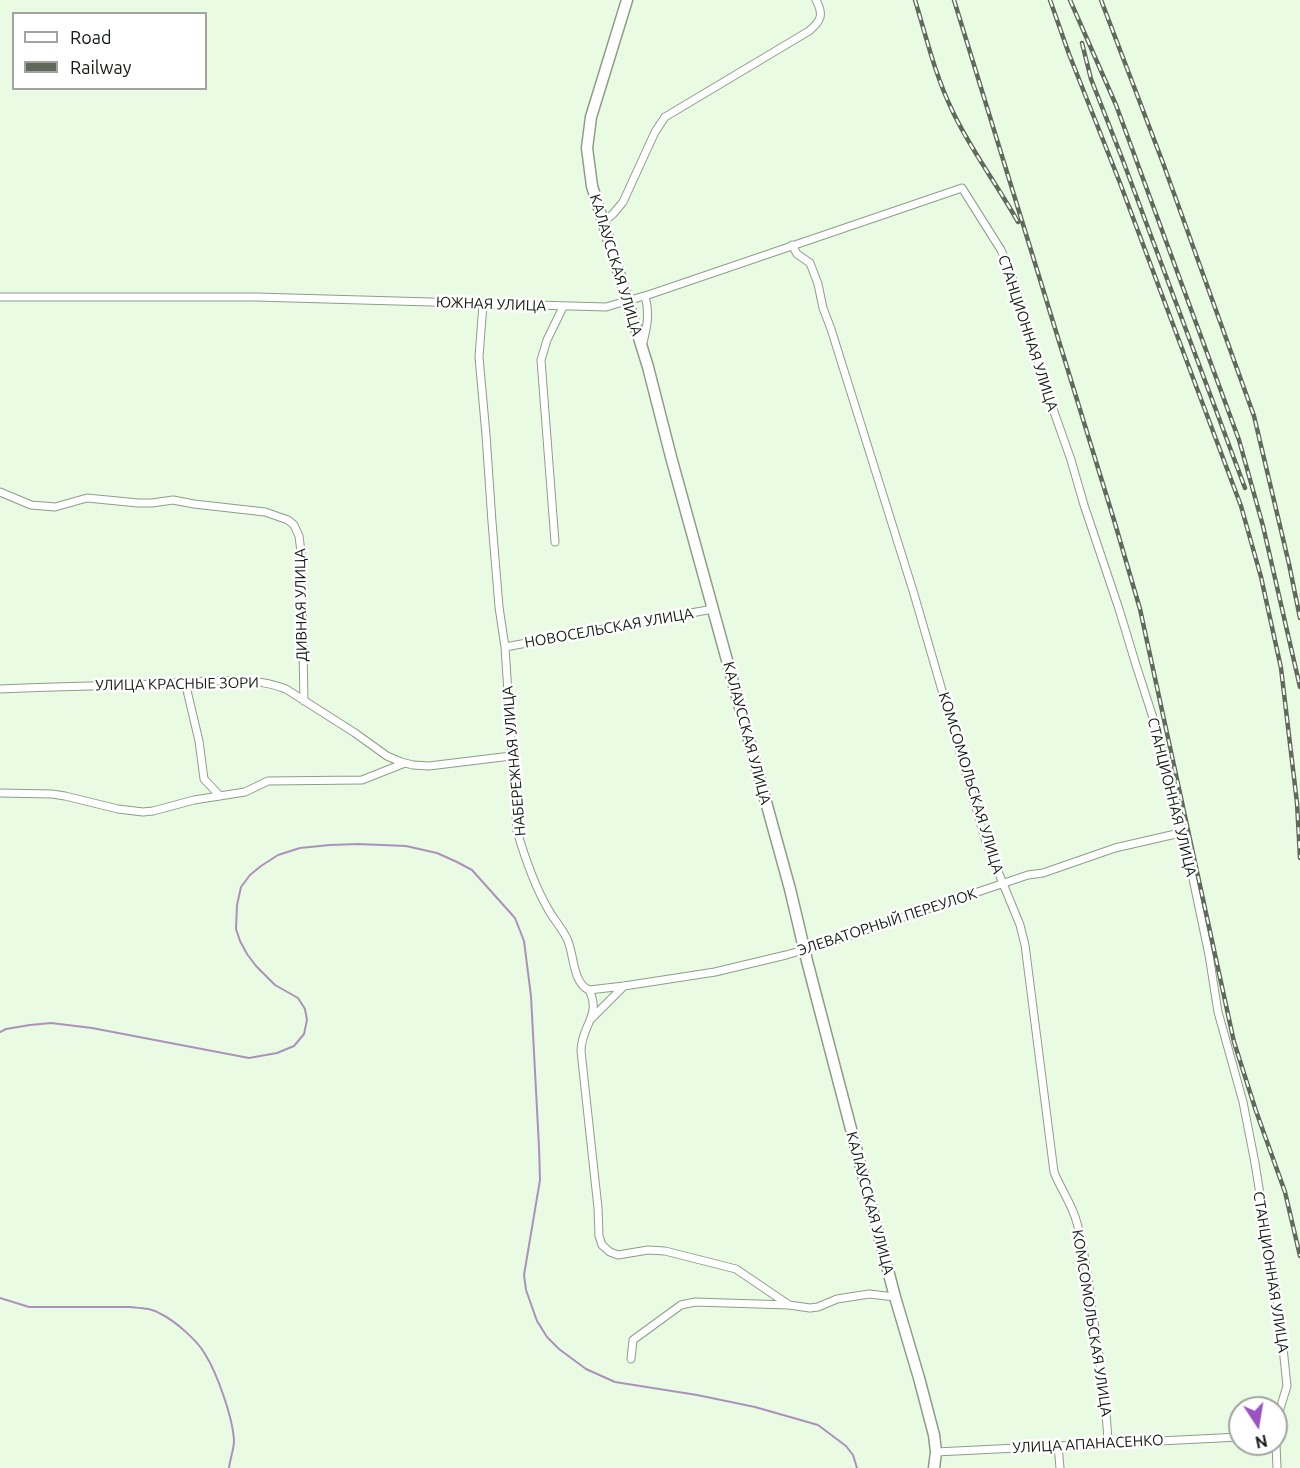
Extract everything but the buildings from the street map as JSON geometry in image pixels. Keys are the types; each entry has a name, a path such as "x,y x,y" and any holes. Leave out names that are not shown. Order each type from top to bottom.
{"street":[{"name":"КАЛАУССКАЯ УЛИЦА","path":"627,0 596,97 588,137 592,186 642,348 790,889 895,1297 934,1435 936,1452 934,1468"},
{"path":"603,222 623,202 655,132 665,117 809,32 820,18 821,12 816,0"},
{"name":"ЮЖНАЯ УЛИЦА","path":"0,297 256,297 606,307 645,296 962,188"},
{"name":"СТАНЦИОННАЯ УЛИЦА","path":"962,188 1001,250 1010,270 1157,730 1180,832 1188,855 1218,1012 1243,1101 1255,1163 1278,1309 1287,1386 1284,1396"},
{"name":"КОМСОМОЛЬСКАЯ УЛИЦА","path":"792,245 797,254 810,263 818,284 823,308 914,594 986,842 1020,925 1025,945 1054,1173 1059,1186 1069,1200 1077,1221 1099,1349 1108,1443"},
{"path":"642,348 649,319 645,296"},
{"name":"НАБЕРЕЖНАЯ УЛИЦА","path":"483,304 479,357 499,608 505,647 517,831 525,858 548,910 567,939 582,987 589,990 594,1004 582,1040 582,1059 598,1208 598,1229 602,1245 618,1255 648,1250 665,1251 736,1269 789,1305"},
{"path":"555,542 540,360 563,307"},
{"name":"ДИВНАЯ УЛИЦА","path":"0,492 31,505 54,507 87,498 152,504 173,500 264,512 288,520 297,529 300,544 304,701"},
{"name":"НОВОСЕЛЬСКАЯ УЛИЦА","path":"505,647 713,609"},
{"path":"286,689 295,685 302,676"},
{"path":"185,682 199,741 204,779 220,796"},
{"name":"УЛИЦА КРАСНЫЕ ЗОРИ","path":"0,689 185,682 268,683 286,689 387,756 405,763 429,766 511,756"},
{"path":"0,793 59,795 118,809 143,812 194,800 245,792 268,781 362,780 405,763"},
{"name":"ЭЛЕВАТОРНЫЙ ПЕРЕУЛОК","path":"589,990 715,972 805,950 1028,875 1043,873 1115,848 1180,832"},
{"path":"590,1020 624,986"},
{"path":"631,1359 633,1340 685,1303 789,1305 810,1308 837,1299 869,1294 895,1297"},
{"name":"УЛИЦА АПАНАСЕНКО","path":"936,1452 1228,1438"},
{"path":"1058,1445 1060,1468"}],"waterway":[{"path":"0,1032 6,1029 51,1023 92,1028 249,1058 277,1053 294,1046 304,1034 307,1020 305,1009 298,998 275,985 256,966 240,941 236,929 237,905 241,887 250,875 278,855 300,848 330,845 406,846 437,853 457,862 472,870 515,918 524,941 531,996 540,1180 524,1275 526,1290 537,1321 547,1337 586,1369 615,1382 755,1407 818,1425 846,1446 853,1455 857,1468"},
{"path":"0,1298 29,1307 150,1309 173,1321 201,1349 210,1362 219,1384 233,1431 234,1444 229,1468"}],"railway":[{"path":"915,0 936,69 952,110 967,139 1018,222"},
{"path":"954,0 1140,609 1234,1042 1285,1192 1300,1256"},
{"path":"1050,0 1241,506 1261,577 1281,668 1297,803 1300,858"},
{"path":"1070,0 1116,105 1239,440 1263,526 1300,687"},
{"path":"1101,0 1163,163 1254,416 1300,618"},
{"path":"1082,43 1091,79 1245,488"}]}
